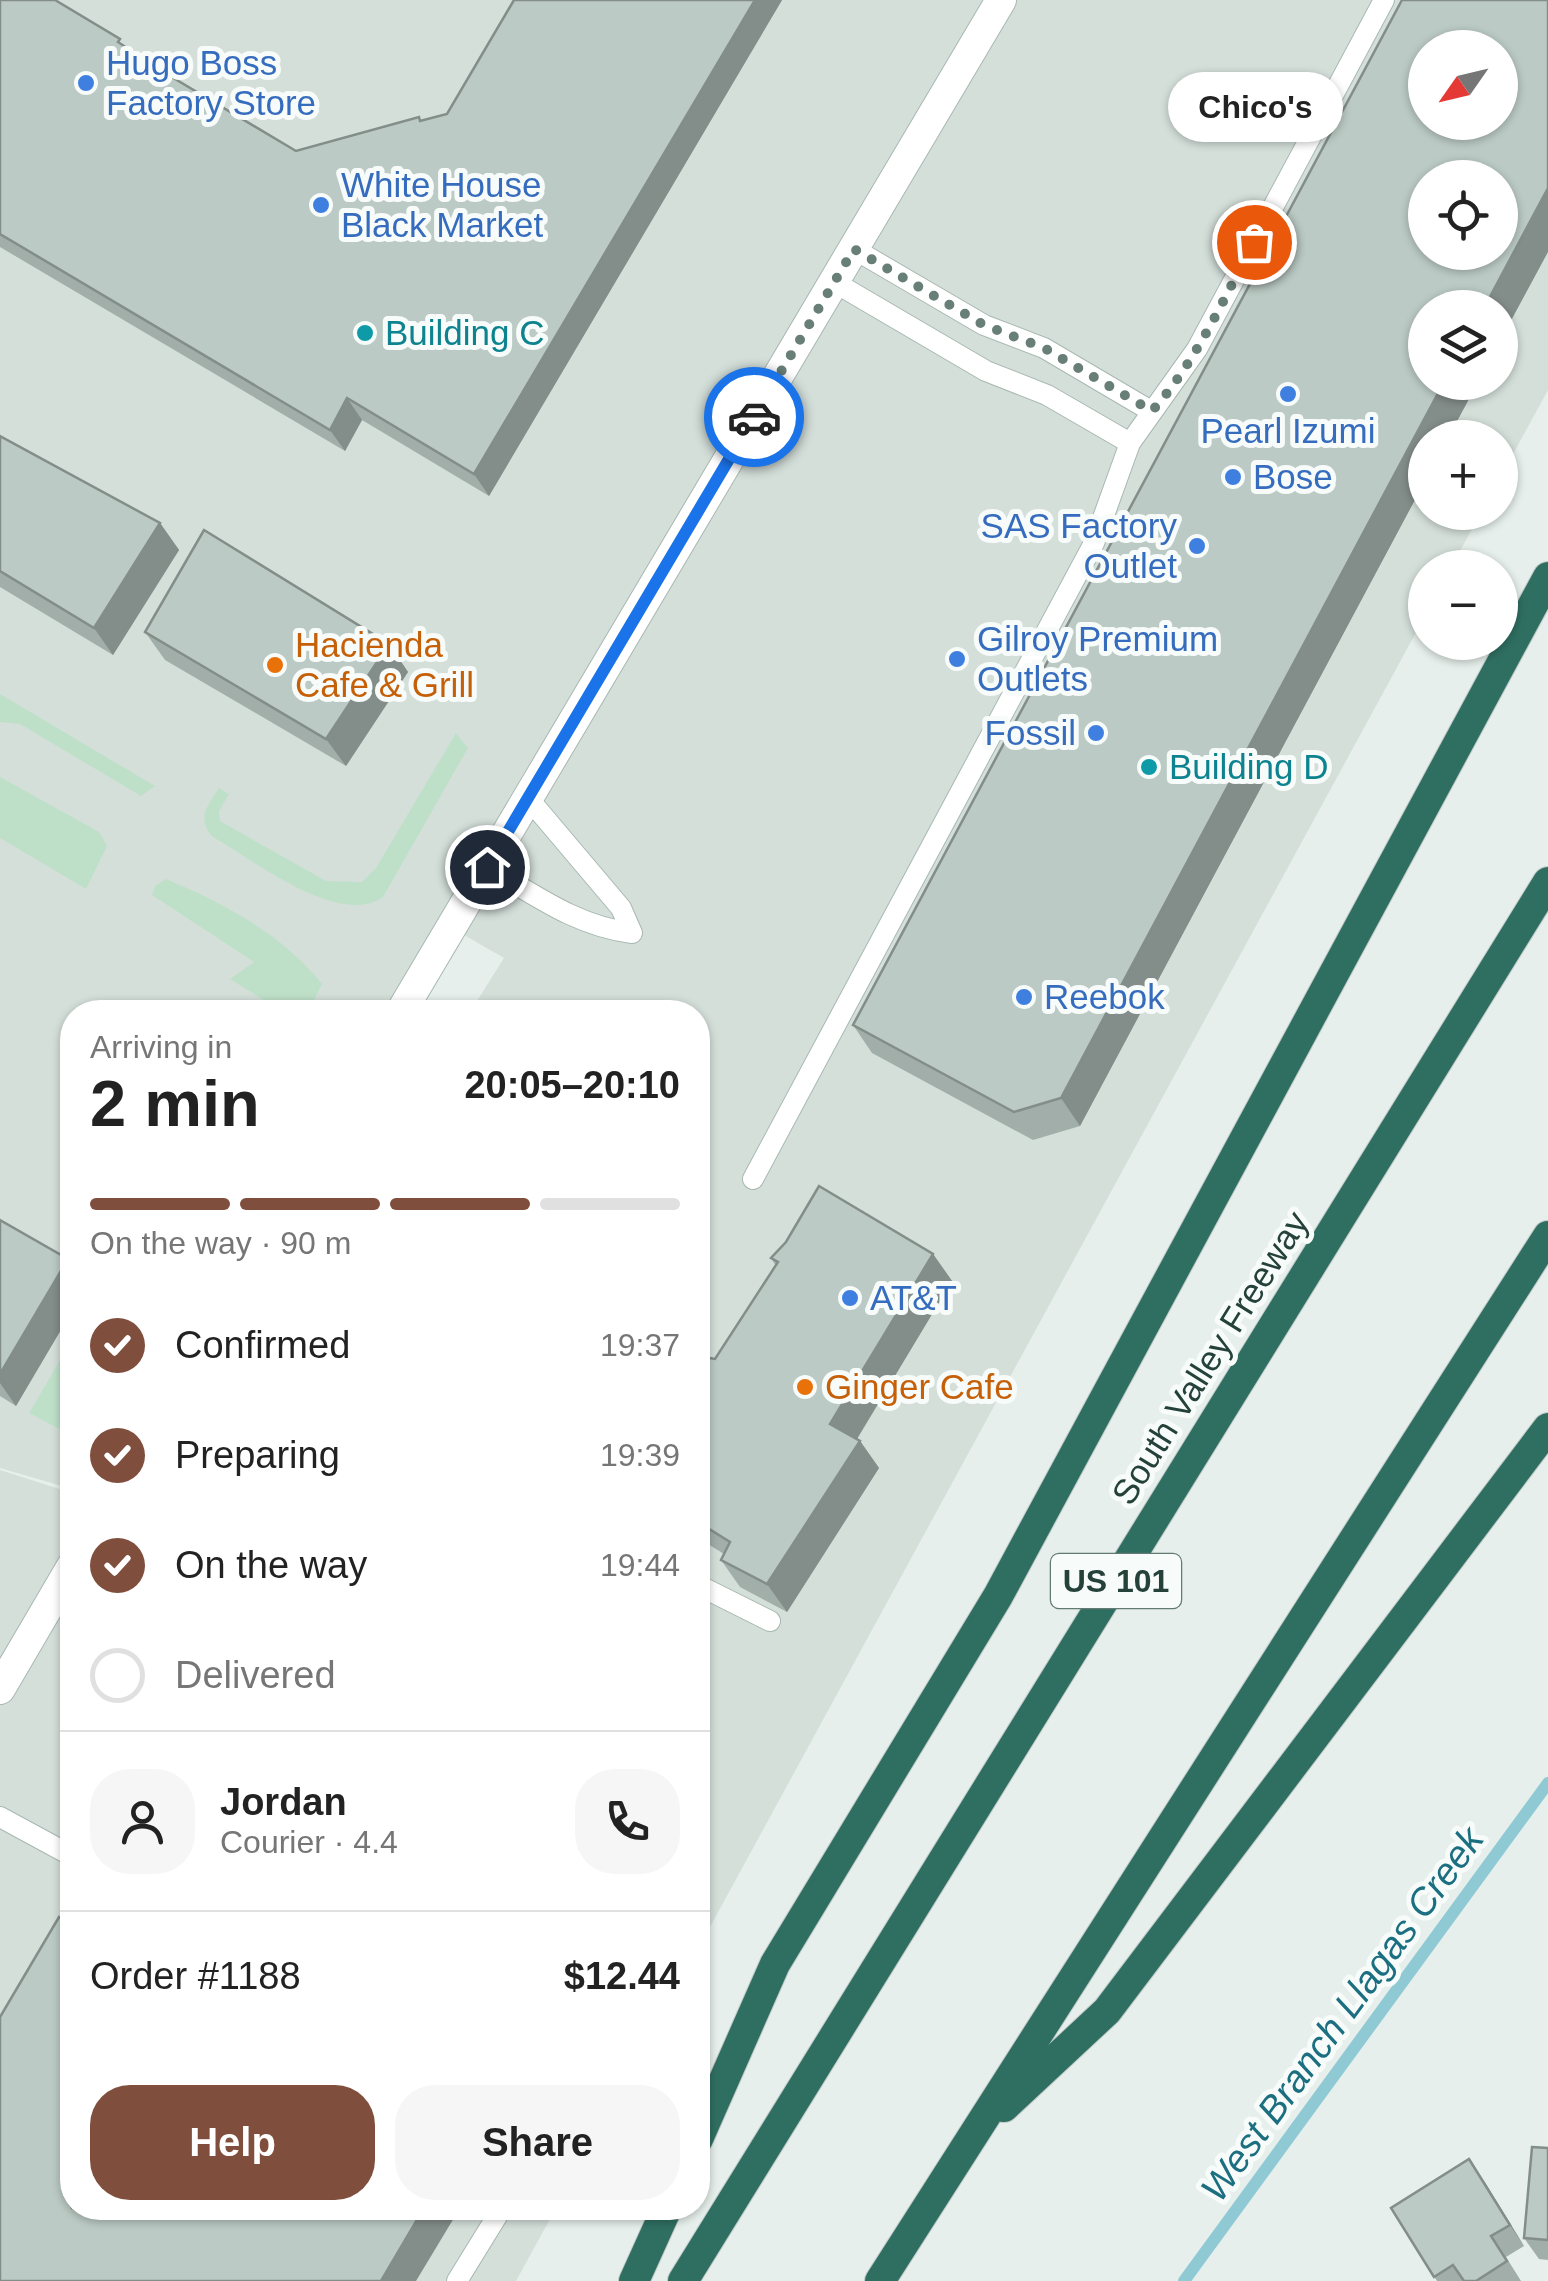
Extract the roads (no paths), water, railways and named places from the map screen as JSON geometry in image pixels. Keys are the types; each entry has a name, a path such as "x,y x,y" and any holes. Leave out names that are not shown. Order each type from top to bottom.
{"highway":[{"path":"710,2112 775,1964 998,1596 1548,577"},
{"name":"South Valley Freeway","path":"683,2281 1548,882"},
{"path":"880,2281 1548,1236"},
{"path":"972,2137 1107,2010 1548,1428"},
{"path":"634,2281 662,2220"}],"street":[{"path":"408,1000 1002,0"},
{"path":"0,1688 60,1586"}],"lane":[{"path":"754,1178 1094,543 1130,443 1198,349 1384,0"},
{"path":"854,249 984,325 1044,348 1152,411"},
{"path":"834,282 986,372 1048,394 1130,443"},
{"path":"487,867 576,920 596,929 632,933 621,908 528,798"},
{"path":"710,1591 770,1622"},
{"path":"0,1817 60,1850"},
{"path":"457,2281 495,2220"}],"waterway":[{"name":"West Branch Llagas Creek","path":"1184,2281 1548,1783"}],"place":[{"name":"Hugo Boss Factory Store","path":"86,83"},
{"name":"White House Black Market","path":"321,205"},
{"name":"Chico's","path":"1254,242"},
{"name":"Building C","path":"365,333"},
{"name":"Pearl Izumi","path":"1288,394"},
{"name":"Bose","path":"1233,477"},
{"name":"SAS Factory Outlet","path":"1197,546"},
{"name":"Gilroy Premium Outlets","path":"957,659"},
{"name":"Hacienda Cafe & Grill","path":"275,665"},
{"name":"Fossil","path":"1096,733"},
{"name":"Building D","path":"1149,767"},
{"name":"Reebok","path":"1024,997"},
{"name":"AT&T","path":"850,1298"},
{"name":"Ginger Cafe","path":"805,1387"}]}
